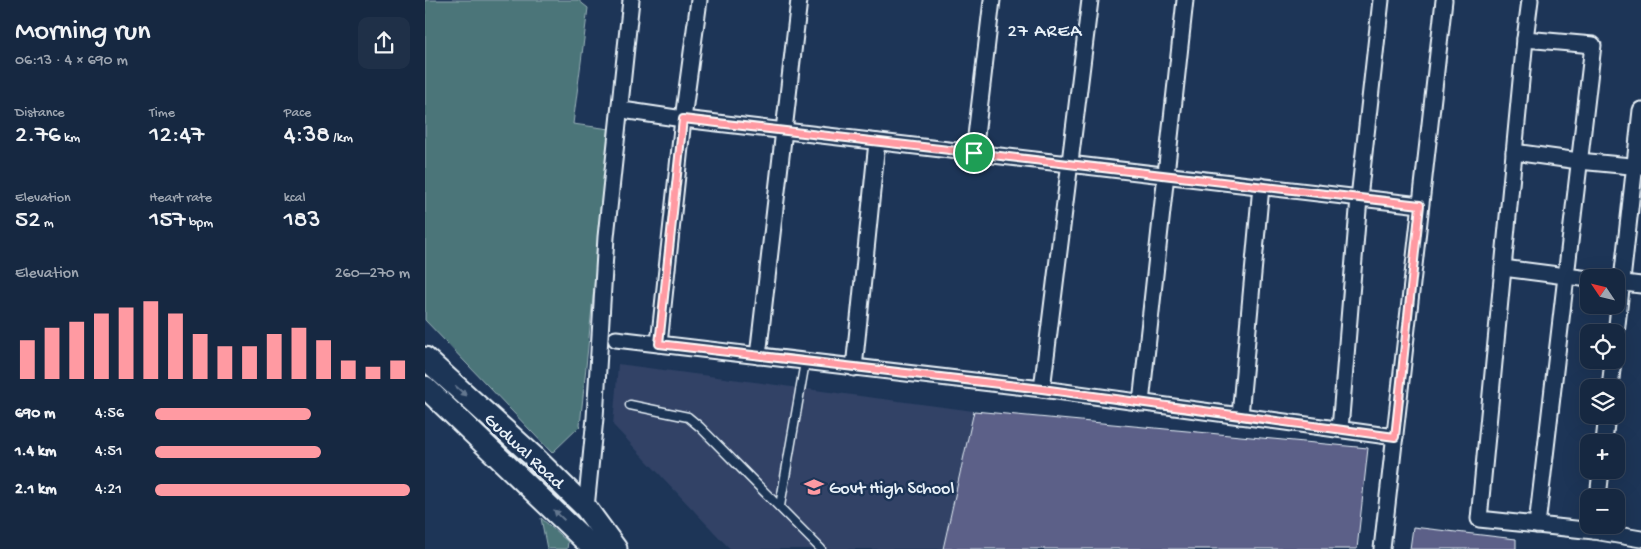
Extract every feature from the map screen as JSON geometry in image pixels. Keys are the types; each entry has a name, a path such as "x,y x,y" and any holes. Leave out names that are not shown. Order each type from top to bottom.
{"main road":[{"name":"Gudwal Road","path":"425,358 533,456 586,508 616,549"},
{"name":"Gudwal Road","path":"425,387 588,546"},
{"path":"586,508 588,546"}],"street":[{"path":"586,508 595,418 606,237 631,0"},
{"path":"659,344 683,119 699,0"},
{"path":"758,356 799,0"},
{"path":"974,153 993,0"},
{"path":"1042,389 1090,0"},
{"path":"1141,403 1185,0"},
{"path":"1340,429 1359,198 1381,0"},
{"path":"1382,549 1444,0"},
{"path":"1530,0 1479,519 1580,527"},
{"path":"1525,39 1593,45 1537,525"},
{"path":"1621,269 1638,167 1641,110"},
{"path":"629,111 683,119 1420,205"},
{"path":"854,368 877,142"},
{"path":"1514,152 1638,167"},
{"path":"1240,416 1261,186"},
{"path":"1503,268 1580,278"},
{"path":"1625,283 1641,285"},
{"path":"616,339 1042,389 1395,437"},
{"path":"1620,534 1641,539"}],"lane":[{"path":"780,506 805,362"},
{"path":"630,405 688,417 700,426 821,549"}],"shaded area":[{"name":"Govt High School","path":"618,364 974,411 943,549 730,549 613,425"}],"green space":[{"path":"425,0 578,0 588,8 573,124 610,129 580,426 552,453 425,320"},
{"path":"541,518 568,542 567,549 547,549"}],"building":[{"path":"974,411 1368,448 1357,549 943,549"},
{"path":"1413,527 1516,539 1516,549 1410,549"}],"place":[{"name":"Govt High School","path":"814,487"}],"district":[{"name":"27 AREA","path":"1045,29"}],"route":[{"path":"683,119 974,153 1420,205 1395,437 1042,389 659,344 683,119"}]}
